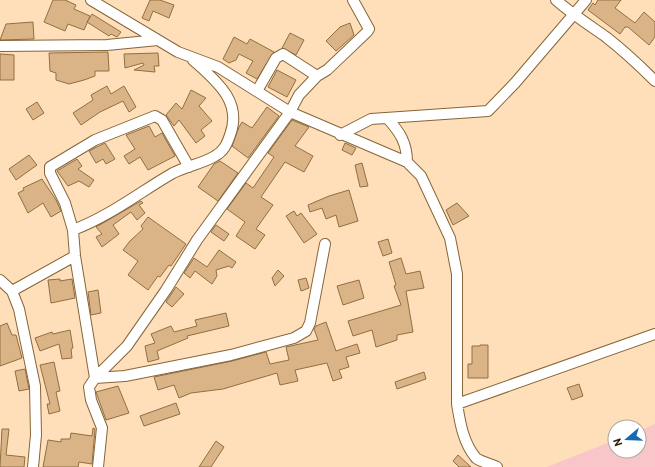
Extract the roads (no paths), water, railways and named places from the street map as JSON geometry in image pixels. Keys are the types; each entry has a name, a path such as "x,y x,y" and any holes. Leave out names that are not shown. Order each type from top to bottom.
{"street":[{"path":"91,0 158,40 190,57 218,67 290,112 340,135 407,162 421,176 450,238 457,274 457,404 466,442 477,459 497,467"},
{"path":"98,467 102,428 89,391 95,378 127,346 166,290 197,240 290,112 299,95 317,76 327,70 369,29 353,0"},
{"path":"556,0 573,16 617,46 655,81"},
{"path":"340,135 371,119 488,111 515,83 586,0"},
{"path":"0,46 107,46 158,40"},
{"path":"257,91 276,58 284,54 317,76"},
{"path":"73,230 93,222 130,201 144,190 175,172 217,156 226,147 232,130 233,116 231,101 221,86 190,57"},
{"path":"95,378 75,256 73,230 66,203 50,173 50,167 95,140 150,117 158,116 176,143 188,167"},
{"path":"387,118 396,128 405,144 407,162"},
{"path":"95,378 125,376 231,355 294,338 306,331 310,323 325,244"},
{"path":"12,291 75,256"},
{"path":"0,280 12,291 19,309 35,386 36,435 32,467"},
{"path":"457,404 655,334"}]}
